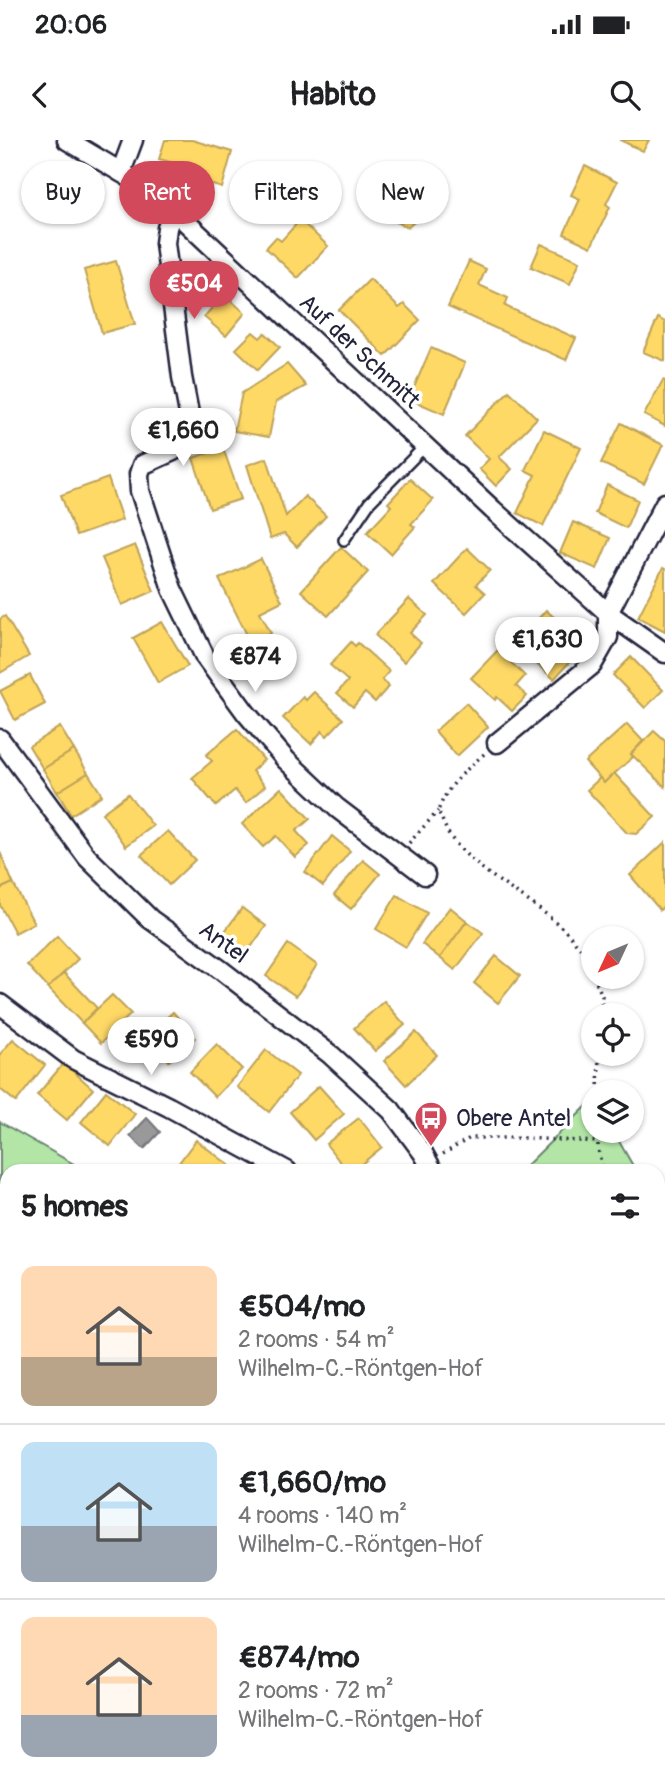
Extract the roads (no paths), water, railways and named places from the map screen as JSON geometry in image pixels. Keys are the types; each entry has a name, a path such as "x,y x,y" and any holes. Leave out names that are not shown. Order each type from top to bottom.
{"street":[{"name":"Auf der Schmitt","path":"67,140 119,171"},
{"path":"125,161 133,140"},
{"path":"168,224 165,243 182,377 192,429 173,451 142,465 139,474 140,491 173,589 205,657 246,713 286,760 337,808 425,875"},
{"name":"Auf der Schmitt","path":"188,224 493,510 608,613 665,653"},
{"path":"496,743 592,665 608,637 608,613 665,503"},
{"name":"Antel","path":"0,739 87,857 149,919 221,970 331,1055 391,1110 430,1164"},
{"path":"0,1004 73,1059 275,1164"}],"lane":[{"path":"344,540 369,503 425,446"}],"place":[{"name":"Obere Antel","path":"431,1148"}]}
